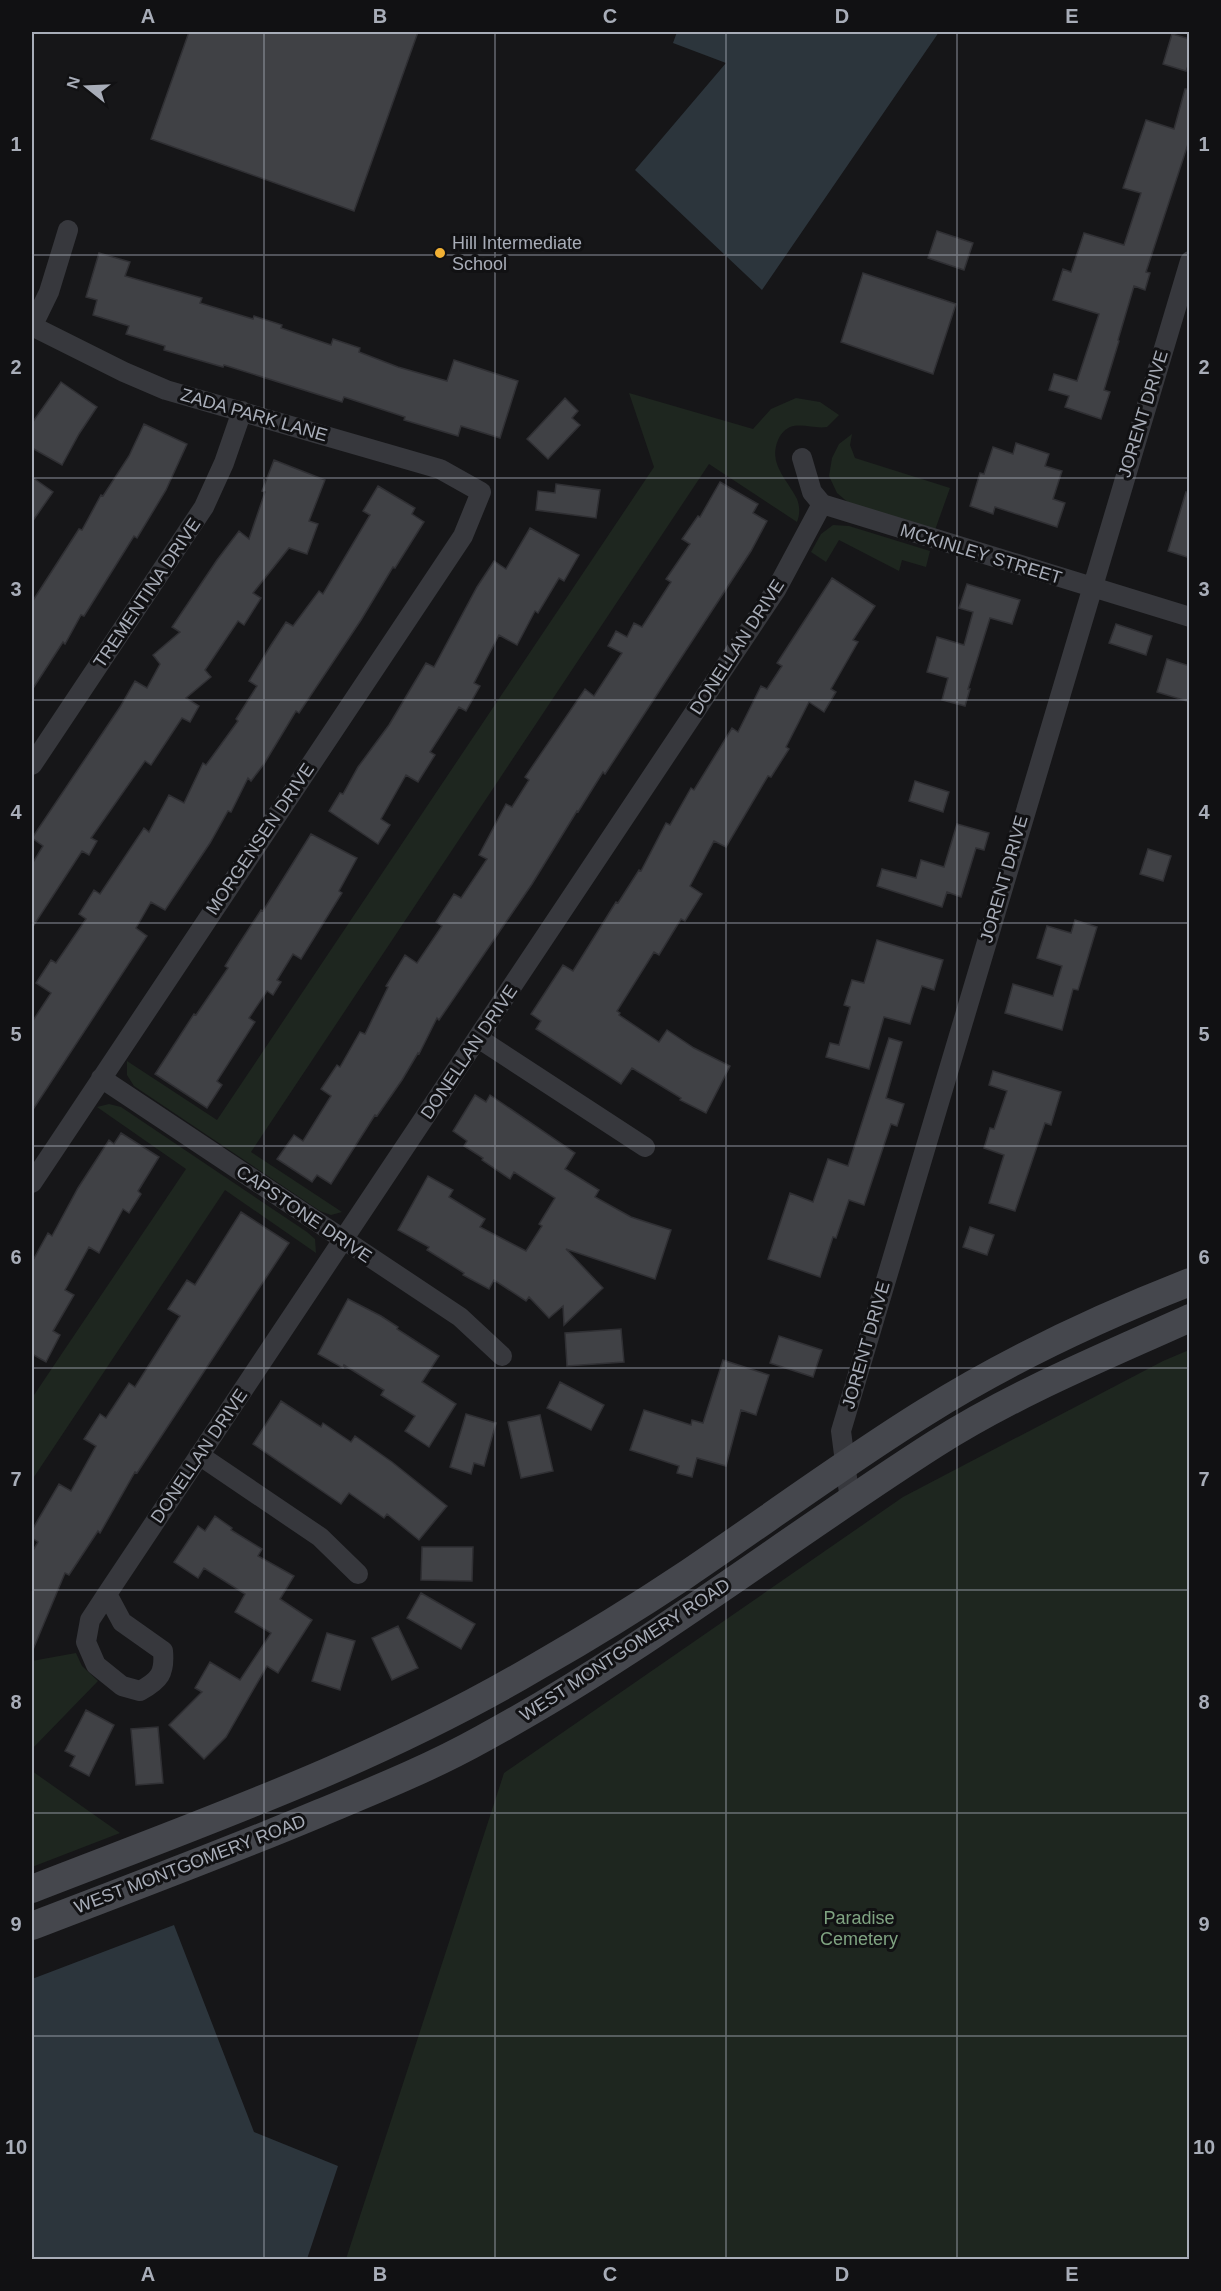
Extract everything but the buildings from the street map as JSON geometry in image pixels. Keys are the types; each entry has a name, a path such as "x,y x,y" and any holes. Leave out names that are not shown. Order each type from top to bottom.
{"main road":[{"name":"WEST MONTGOMERY ROAD","path":"32,1889 290,1789 376,1752 466,1706 537,1667 681,1578 845,1464 998,1369 1073,1333 1190,1282"},
{"name":"WEST MONTGOMERY ROAD","path":"32,1926 291,1825 392,1783 480,1741 556,1697 701,1604 938,1442 1013,1400 1190,1318"}],"street":[{"path":"32,327 49,292 68,230"},
{"name":"JORENT DRIVE","path":"850,1501 841,1431 1190,261"},
{"name":"ZADA PARK LANE","path":"32,327 155,385 440,469 481,492"},
{"name":"TREMENTINA DRIVE","path":"32,765 204,507 224,463 242,411"},
{"path":"802,458 812,492 822,504"},
{"name":"MORGENSEN DRIVE","path":"32,1183 463,536 481,492"},
{"name":"MCKINLEY STREET","path":"822,504 1190,618"},
{"name":"DONELLAN DRIVE","path":"107,1594 122,1622 163,1651 164,1667 155,1683 140,1691 122,1686 96,1665 86,1642 90,1620 107,1594 199,1455 776,590 822,504"},
{"path":"478,1038 645,1147"},
{"name":"CAPSTONE DRIVE","path":"101,1078 460,1317 502,1356"},
{"path":"199,1455 320,1536 358,1574"}],"green space":[{"path":"629,393 753,429 771,409 796,398 820,402 839,415 827,427 790,427 782,433 778,440 775,457 780,471 797,499 799,516 797,522 709,464 251,1152 342,1212 331,1215 320,1211 134,1086 127,1075 127,1061 217,1120 654,467"},
{"path":"852,434 850,445 855,458 950,488 935,530 850,504 837,493 829,476 832,458 839,444"},
{"path":"833,525 849,526 930,551 926,567 902,560 899,571 839,540 826,562 811,552 821,534"},
{"path":"109,1104 121,1107 307,1232 315,1239 316,1253 225,1190 32,1480 32,1398 186,1169 97,1107"},
{"name":"Paradise Cemetery","path":"1189,1350 1189,2259 346,2259 504,1773 903,1497 1163,1361"},
{"path":"76,1653 82,1666 98,1681 32,1749 32,1661"},
{"path":"32,1771 120,1833 32,1867"}],"shaded area":[{"path":"677,32 939,32 762,290 635,170 726,63 673,43"},
{"path":"174,1925 254,2132 338,2166 307,2259 32,2259 32,1979"}],"place":[{"name":"Hill Intermediate School","path":"440,253"}]}
